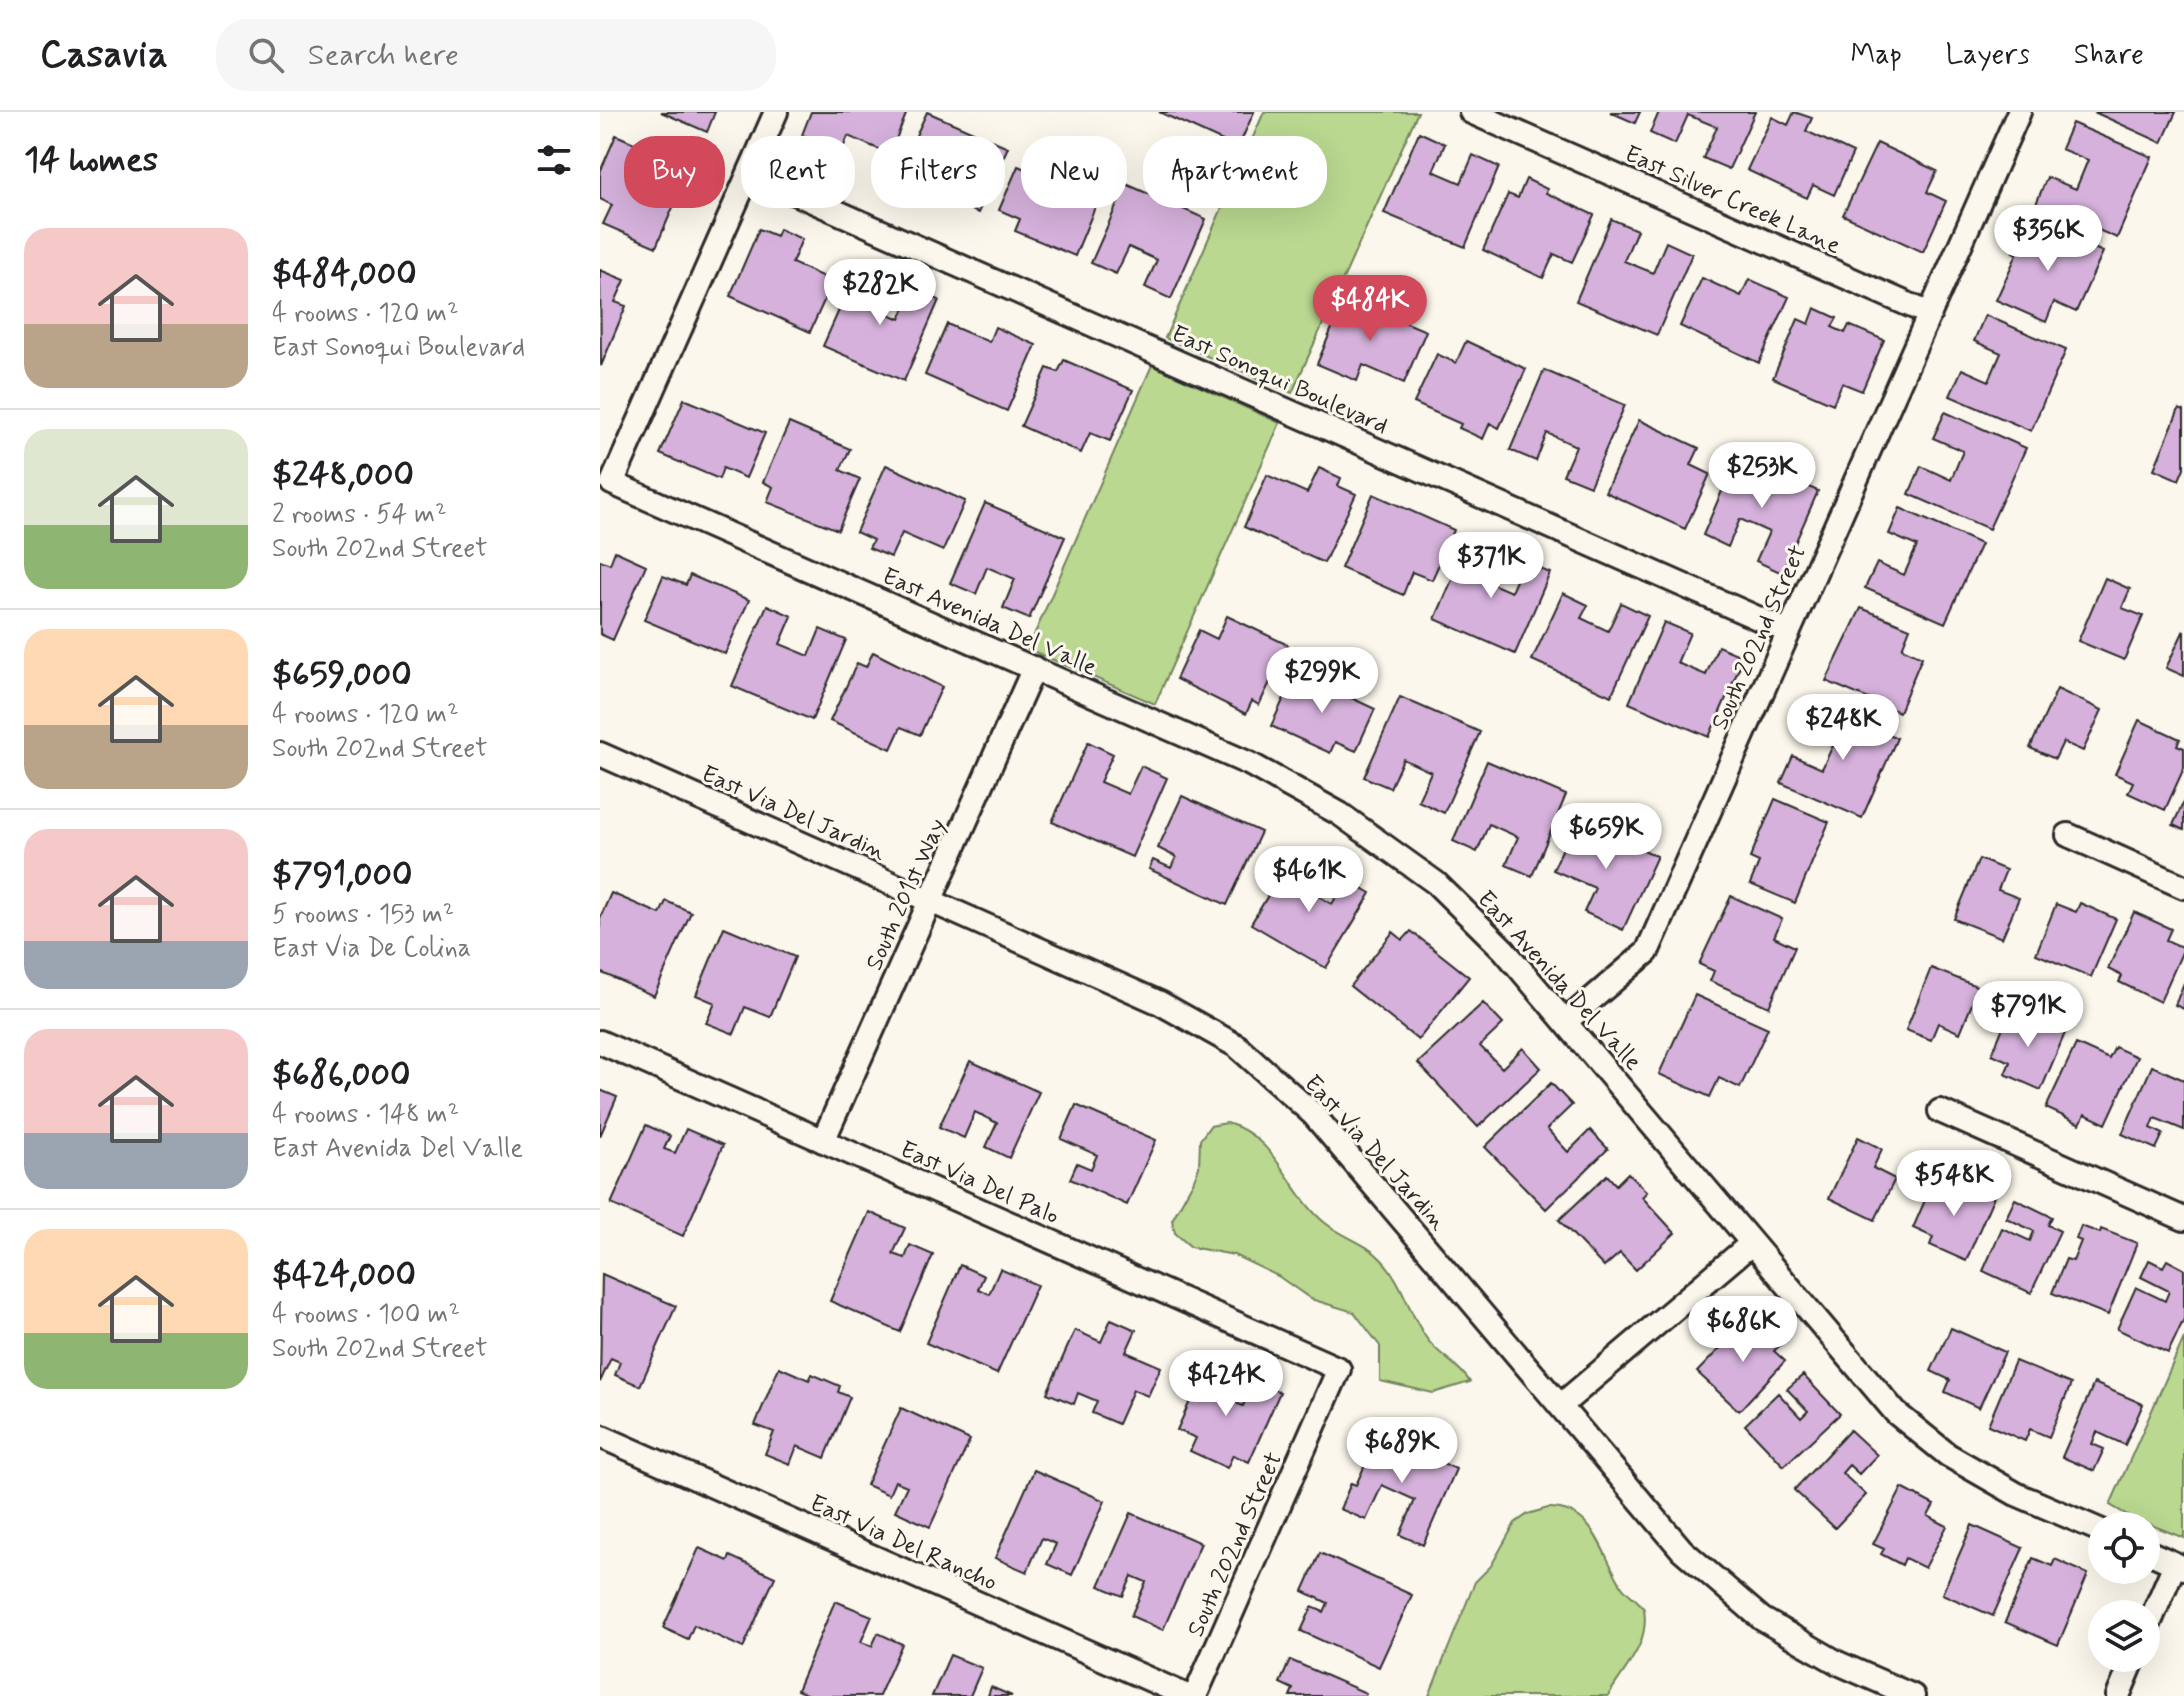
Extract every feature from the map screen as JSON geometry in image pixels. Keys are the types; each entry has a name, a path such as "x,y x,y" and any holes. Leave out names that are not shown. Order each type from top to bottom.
{"street":[{"path":"765,136 776,112"},
{"name":"East Silver Creek Lane","path":"1471,112 1930,314"},
{"name":"South 202nd Street","path":"1565,1022 1647,952 2019,112"},
{"name":"East Avenida Del Valle","path":"741,191 612,483 1250,764 1340,814 1436,883 1504,950 1896,1413 1948,1455 2016,1494 2088,1525"},
{"name":"East Sonoqui Boulevard","path":"828,208 1789,632"},
{"name":"South 201st Way","path":"823,1141 1034,668"},
{"name":"East Via Del Jardin","path":"600,754 1160,1003 1237,1046 1313,1114 1682,1550 1762,1619 1838,1663 1913,1696"},
{"path":"2068,835 2184,887"},
{"name":"East Via Del Palo","path":"600,1042 1339,1369"},
{"path":"1940,1111 2184,1219"},
{"path":"1560,1406 1752,1243"},
{"name":"South 202nd Street","path":"1195,1696 1339,1369"},
{"name":"East Via Del Rancho","path":"600,1436 1187,1696"},
{"path":"2160,1557 2180,1566 2160,1604"},
{"path":"2118,1696 2128,1672"}],"green space":[{"path":"1264,112 1418,112 1292,393 1165,338 1222,208 1327,208 1327,136 1253,136"},
{"path":"1152,365 1280,423 1155,704 1028,649"},
{"path":"1227,1123 1258,1140 1324,1222 1381,1259 1395,1278 1427,1339 1470,1382 1433,1393 1380,1381 1380,1346 1354,1312 1311,1299 1278,1276 1234,1255 1191,1247 1175,1233 1172,1220 1199,1167 1200,1140 1210,1126"},
{"path":"2184,1338 2184,1538 2160,1528 2160,1512 2122,1512 2110,1505"},
{"path":"1548,1508 1564,1510 1587,1524 1622,1586 1644,1609 1643,1634 1628,1666 1608,1696 1429,1696 1475,1582 1491,1566 1515,1523 1528,1514"}],"building":[{"path":"661,112 715,112 707,132"},
{"path":"811,112 907,112 897,136 871,136 871,146 855,139 855,136 802,135"},
{"path":"927,112 983,136 916,136"},
{"path":"1159,112 1254,112 1243,136 1212,136"},
{"path":"1610,112 1640,112 1635,123"},
{"path":"1659,112 1755,112 1729,169 1703,158 1717,127 1688,115 1675,144 1650,133"},
{"path":"1794,112 1812,118 1806,131 1853,153 1834,195 1813,185 1807,198 1747,170 1772,117 1788,125"},
{"path":"2094,112 2176,112 2162,143"},
{"path":"2072,123 2152,157 2117,238 2036,204 2047,177 2076,189 2088,160 2061,149"},
{"path":"1419,132 1445,144 1433,171 1461,183 1473,155 1499,167 1465,247 1384,213"},
{"path":"616,135 624,139 624,208 673,208 656,247 603,224 612,205 600,199 600,172"},
{"path":"1877,143 1937,171 1927,192 1946,201 1923,252 1843,215"},
{"path":"1018,166 1021,167 1021,208 1095,208 1075,256 1015,231 1020,219 999,210 1005,208 1005,196"},
{"path":"1526,179 1547,189 1546,193 1594,215 1572,262 1554,254 1543,278 1483,250 1508,194 1518,198"},
{"path":"1127,184 1143,191 1143,208 1181,208 1206,219 1171,299 1145,287 1157,260 1129,247 1116,274 1091,263 1115,208 1127,208"},
{"path":"1611,219 1637,230 1624,261 1653,273 1666,242 1692,254 1657,335 1576,301"},
{"path":"2045,226 2103,252 2076,312 2054,302 2046,322 1996,300 2017,254 2013,252 2024,227 2041,235"},
{"path":"759,229 776,236 779,229 802,239 792,263 833,281 810,332 730,296"},
{"path":"859,265 884,276 871,306 900,319 914,288 939,300 904,381 823,346"},
{"path":"600,270 625,280 615,302 626,306 601,366"},
{"path":"1702,278 1741,296 1749,279 1789,297 1759,363 1680,326"},
{"path":"1345,297 1426,331 1404,383 1363,365 1357,381 1317,364"},
{"path":"1815,308 1837,318 1832,327 1845,333 1849,325 1884,340 1862,391 1842,383 1833,404 1773,378 1798,319 1809,324"},
{"path":"1985,315 2066,350 2031,431 1950,396 1962,369 1989,381 2001,353 1974,341"},
{"path":"947,324 989,342 995,327 1036,345 1007,411 925,375"},
{"path":"1466,341 1526,369 1499,428 1490,423 1483,439 1459,428 1461,424 1414,403 1437,354 1456,363"},
{"path":"1064,360 1133,390 1110,441 1090,433 1081,453 1021,426 1047,368 1058,372"},
{"path":"1544,370 1625,405 1590,486 1563,475 1576,446 1547,433 1536,461 1510,450"},
{"path":"684,399 765,433 746,478 723,468 719,479 660,454"},
{"path":"2179,409 2184,411 2184,468 2179,480 2154,469"},
{"path":"1945,412 2026,448 1989,529 1909,494 1921,466 1951,480 1963,451 1933,438"},
{"path":"1639,420 1699,448 1691,465 1710,474 1685,529 1605,492"},
{"path":"789,423 850,449 840,470 860,479 838,530 767,502 773,487 763,482"},
{"path":"1737,456 1818,491 1782,573 1756,561 1769,532 1740,519 1728,547 1703,535"},
{"path":"886,465 965,501 943,551 902,533 891,557 869,548 873,540 856,532"},
{"path":"1319,468 1341,478 1338,486 1356,494 1324,563 1244,527 1267,475 1307,493"},
{"path":"1373,494 1454,530 1432,580 1412,572 1403,595 1341,568"},
{"path":"985,503 1065,537 1029,619 1003,608 1015,579 987,567 976,594 950,583"},
{"path":"1900,508 1981,544 1945,623 1865,588 1877,563 1904,575 1917,546 1889,534"},
{"path":"1470,538 1496,549 1483,580 1511,592 1524,562 1550,573 1515,654 1435,619"},
{"path":"615,551 646,565 613,640 600,634 600,560 610,564"},
{"path":"690,575 749,600 725,654 644,620 663,576 686,585"},
{"path":"2105,578 2130,589 2122,608 2143,616 2124,660 2078,641"},
{"path":"1563,593 1588,605 1581,618 1608,631 1621,603 1648,616 1611,696 1532,660"},
{"path":"767,605 792,616 780,644 809,656 820,629 846,640 812,720 732,686"},
{"path":"1861,608 1910,628 1902,648 1922,657 1899,712 1826,681"},
{"path":"1227,616 1288,645 1259,705 1252,701 1246,714 1176,679 1199,630 1217,639"},
{"path":"1664,622 1690,633 1677,663 1706,675 1718,646 1744,657 1709,737 1629,703"},
{"path":"2184,630 2184,676 2166,668"},
{"path":"873,652 942,687 920,735 901,727 891,749 830,721 857,663 866,667"},
{"path":"1296,672 1375,709 1356,751 1335,742 1330,753 1271,726"},
{"path":"2057,689 2102,710 2083,751 2063,742 2055,759 2030,748"},
{"path":"1400,697 1480,732 1444,813 1418,801 1431,772 1403,759 1390,788 1364,777"},
{"path":"1816,702 1897,738 1862,818 1781,783 1793,756 1822,769 1835,741 1805,728"},
{"path":"2139,720 2180,739 2177,745 2184,748 2184,768 2165,810 2128,793 2133,782 2115,774"},
{"path":"1088,742 1113,754 1100,782 1128,794 1141,766 1167,778 1132,857 1052,822"},
{"path":"1487,761 1566,795 1532,876 1506,865 1518,837 1489,824 1477,852 1453,841"},
{"path":"1182,796 1261,832 1227,905 1149,869 1153,860 1171,868 1176,857 1158,848"},
{"path":"1775,799 1829,822 1795,903 1750,884 1759,862 1750,858"},
{"path":"2184,801 2184,830 2173,825"},
{"path":"1576,819 1657,856 1623,930 1584,912 1595,888 1553,870"},
{"path":"1292,855 1316,870 1305,888 1332,904 1347,879 1371,893 1326,968 1251,924"},
{"path":"1979,859 2006,870 1998,890 2019,898 2002,938 1954,919"},
{"path":"611,893 660,914 666,901 691,912 654,996 600,972 600,918"},
{"path":"1731,896 1782,919 1774,937 1795,947 1769,1007 1710,981 1714,971 1699,964"},
{"path":"2080,903 2116,919 2091,977 2036,954 2056,904 2076,912"},
{"path":"2134,912 2171,929 2166,940 2184,948 2160,1002 2119,982 2122,976 2108,969"},
{"path":"724,927 795,957 770,1017 745,1007 734,1034 706,1023 715,1003 696,995"},
{"path":"1411,931 1469,977 1418,1040 1350,986 1393,932 1403,940"},
{"path":"1931,968 1979,987 1960,1033 1938,1023 1931,1040 1906,1030"},
{"path":"2184,983 2184,1009 2175,1005"},
{"path":"1695,995 1768,1028 1740,1088 1719,1078 1710,1097 1659,1074"},
{"path":"1483,1003 1503,1024 1480,1046 1502,1068 1523,1048 1541,1068 1478,1127 1418,1063"},
{"path":"2010,1010 2065,1033 2041,1090 2005,1074 2010,1062 1992,1054"},
{"path":"2076,1044 2109,1059 2115,1047 2137,1057 2106,1124 2085,1114 2080,1124 2046,1108"},
{"path":"970,1061 1039,1092 1009,1158 986,1147 997,1123 975,1112 964,1138 939,1127"},
{"path":"2152,1066 2184,1080 2184,1130 2155,1118 2151,1128 2163,1134 2156,1149 2122,1134"},
{"path":"1551,1083 1572,1105 1547,1129 1568,1152 1590,1130 1608,1149 1546,1209 1485,1147"},
{"path":"600,1090 617,1097 600,1136"},
{"path":"1076,1105 1156,1140 1127,1205 1070,1179 1077,1163 1091,1169 1097,1155 1061,1139"},
{"path":"646,1125 670,1136 664,1149 675,1153 686,1129 723,1145 683,1236 611,1204"},
{"path":"1858,1137 1882,1149 1873,1168 1895,1179 1875,1220 1829,1198"},
{"path":"1628,1173 1647,1192 1642,1197 1675,1233 1636,1270 1620,1253 1604,1267 1559,1220 1607,1175 1616,1185"},
{"path":"1957,1180 1994,1196 1966,1261 1930,1245 1933,1237 1913,1228 1932,1184 1951,1192"},
{"path":"2015,1199 2052,1217 2048,1225 2060,1231 2031,1293 1983,1271 2002,1228 2030,1241 2034,1231 2006,1218"},
{"path":"869,1212 905,1228 893,1254 905,1258 910,1245 933,1255 900,1332 830,1301"},
{"path":"2081,1226 2100,1233 2101,1229 2137,1243 2108,1315 2052,1293 2066,1259 2073,1261 2081,1241 2076,1239"},
{"path":"2149,1260 2163,1267 2167,1260 2184,1269 2184,1319 2168,1353 2117,1329 2136,1287 2165,1301 2169,1291 2141,1277"},
{"path":"960,1265 984,1276 978,1289 989,1294 1000,1269 1037,1285 997,1374 926,1343"},
{"path":"602,1274 676,1306 640,1386 615,1375 620,1362 611,1358 600,1382"},
{"path":"1751,1316 1781,1344 1774,1351 1785,1361 1739,1411 1697,1372"},
{"path":"1111,1319 1136,1330 1126,1352 1161,1367 1148,1396 1133,1390 1118,1424 1092,1413 1097,1401 1078,1393 1074,1404 1047,1393 1075,1330 1101,1342"},
{"path":"1951,1328 2005,1352 1979,1408 1945,1392 1950,1380 1931,1371"},
{"path":"1208,1361 1233,1371 1222,1397 1243,1406 1254,1381 1280,1392 1249,1462 1233,1455 1227,1468 1190,1451 1196,1438 1177,1430"},
{"path":"2015,1361 2071,1384 2049,1437 2030,1429 2025,1441 1988,1425"},
{"path":"779,1367 809,1380 812,1374 840,1386 838,1392 850,1397 825,1458 797,1446 790,1464 765,1454 774,1432 755,1425"},
{"path":"1803,1375 1840,1414 1784,1466 1745,1425 1778,1393 1801,1418 1808,1411 1787,1389"},
{"path":"2094,1383 2143,1404 2125,1445 2097,1432 2092,1444 2104,1449 2094,1471 2062,1457"},
{"path":"901,1408 970,1440 930,1527 895,1511 907,1486 895,1481 889,1495 866,1485"},
{"path":"1850,1430 1877,1455 1859,1474 1849,1465 1842,1473 1866,1495 1835,1528 1794,1490"},
{"path":"1379,1434 1456,1469 1423,1545 1400,1535 1415,1500 1382,1485 1366,1520 1340,1509 1351,1483 1356,1485"},
{"path":"1034,1470 1105,1501 1072,1575 1047,1564 1056,1544 1042,1538 1027,1572 995,1558"},
{"path":"1902,1488 1934,1505 1928,1516 1947,1526 1925,1568 1905,1558 1902,1565 1881,1554 1884,1549 1873,1544"},
{"path":"1131,1513 1201,1543 1163,1630 1131,1616 1146,1582 1132,1576 1123,1596 1099,1586"},
{"path":"1972,1525 2023,1548 1993,1616 1942,1594"},
{"path":"699,1548 728,1561 730,1556 775,1577 743,1648 694,1625 688,1639 663,1628"},
{"path":"1320,1553 1412,1595 1379,1667 1301,1631 1312,1607 1324,1612 1328,1603 1303,1591"},
{"path":"2033,1558 2052,1566 2055,1559 2088,1574 2058,1645 2005,1622"},
{"path":"835,1601 872,1616 861,1642 872,1646 878,1633 902,1644 879,1696 810,1696 797,1690"},
{"path":"950,1655 982,1668 970,1696 932,1696"},
{"path":"1290,1660 1366,1693 1365,1696 1290,1696 1293,1689 1280,1683"},
{"path":"991,1687 1012,1696 988,1696"}]}
